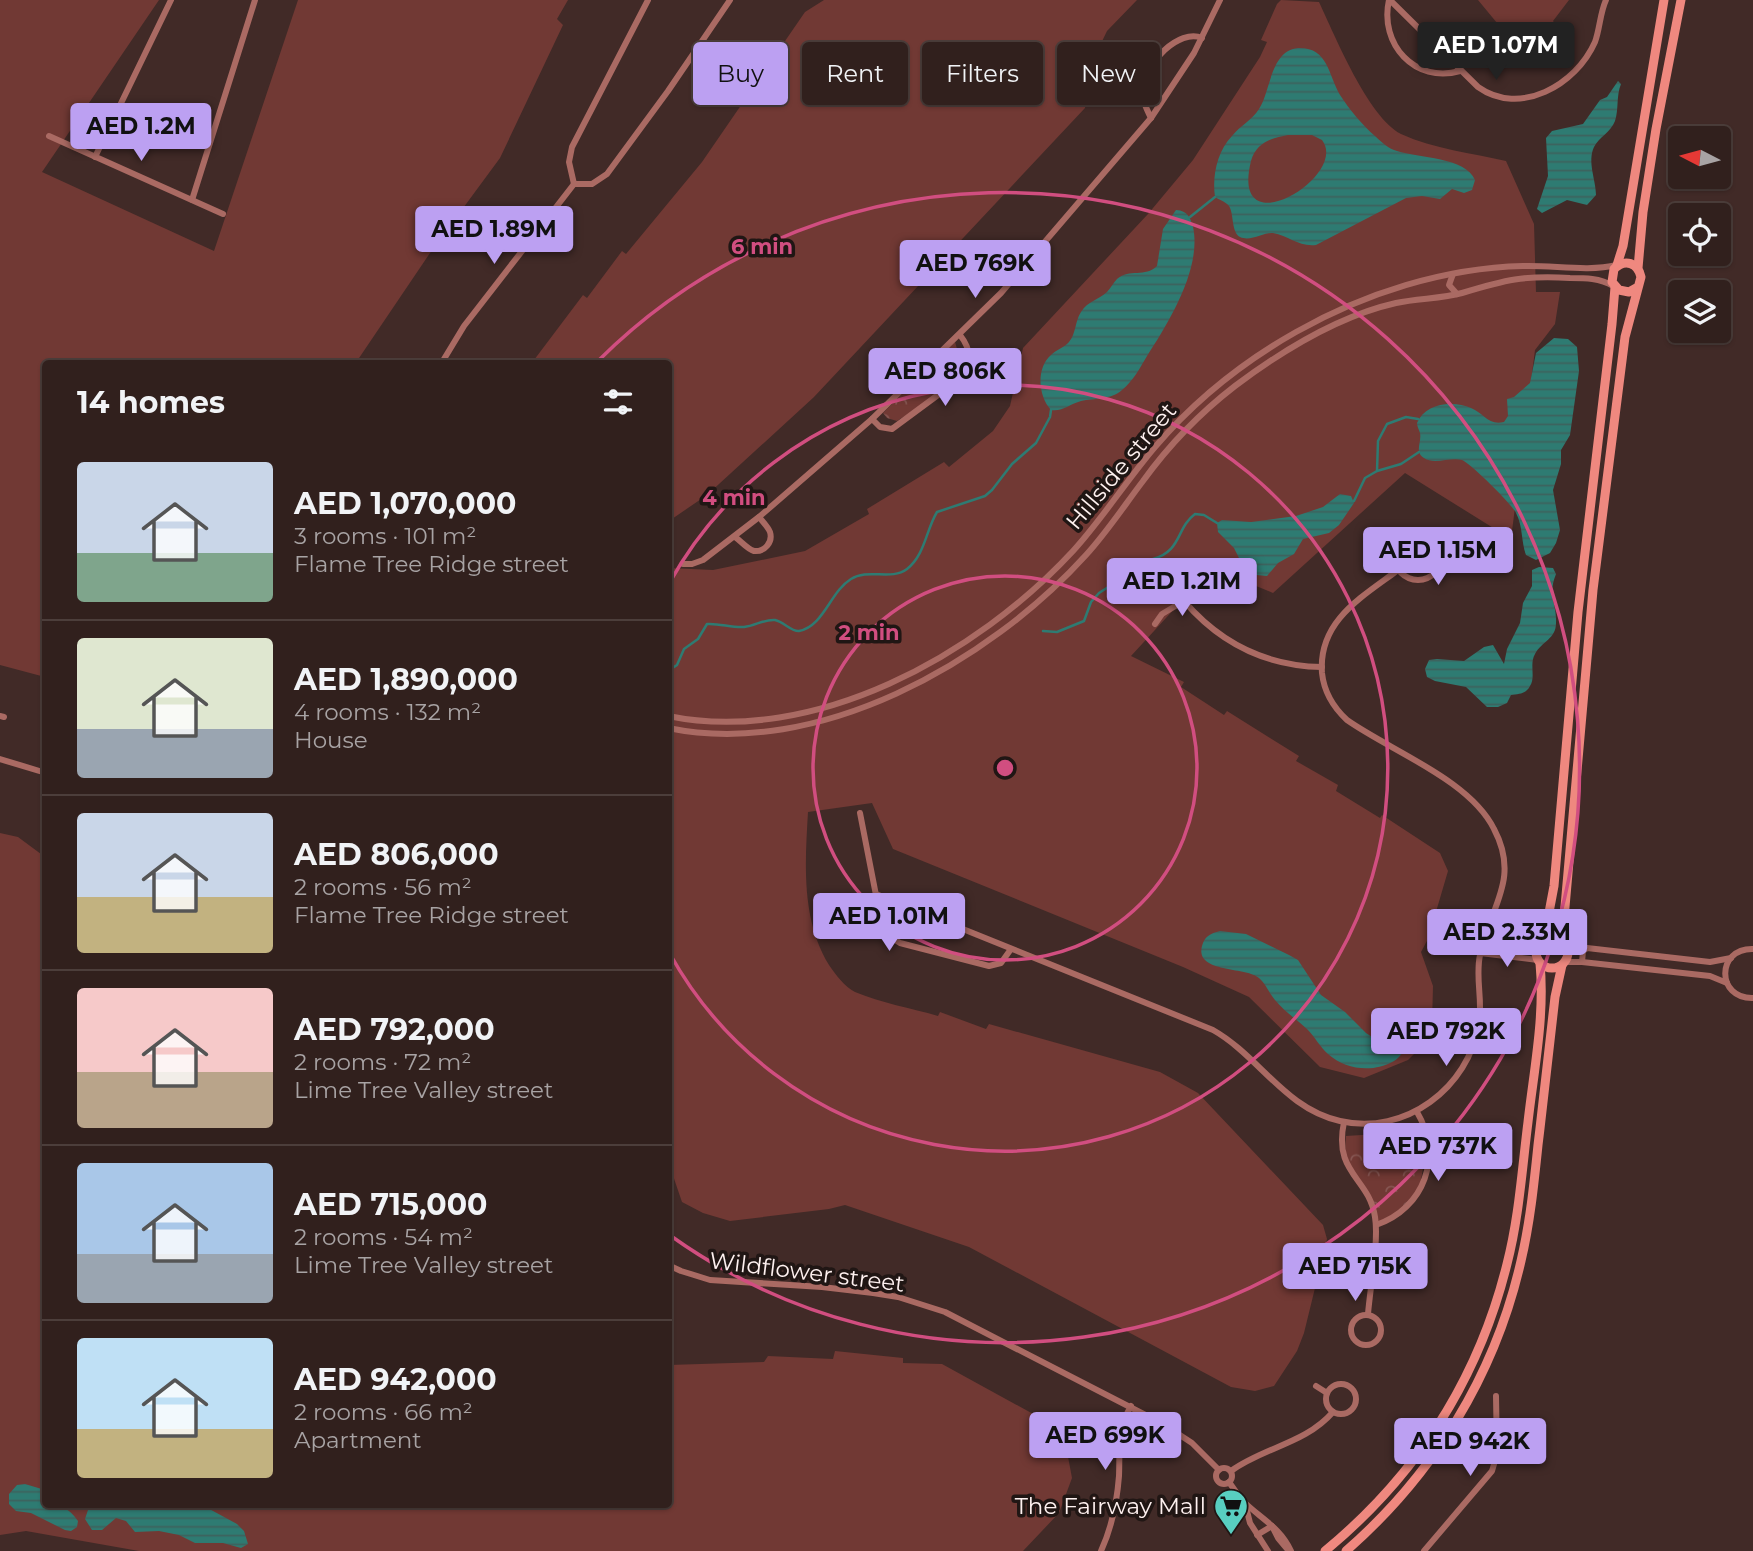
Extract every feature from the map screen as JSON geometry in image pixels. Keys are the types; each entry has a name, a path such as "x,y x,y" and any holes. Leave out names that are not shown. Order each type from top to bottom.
{"street":[{"path":"95,157 171,0"},
{"path":"192,200 255,0"},
{"path":"574,184 569,162 575,140 648,0"},
{"path":"574,184 592,184 607,173 668,91 730,0"},
{"path":"683,564 700,562 760,517 872,419 960,335 1032,259 1151,118 1181,75 1220,0"},
{"path":"1389,0 1386,17 1389,35 1404,58 1429,73 1450,74 1460,71"},
{"path":"1389,0 1460,71 1486,92 1502,99 1519,99 1548,90 1566,79 1582,63 1594,43 1603,0"},
{"path":"1325,1551 1388,1493 1428,1442 1462,1386 1488,1325 1507,1263 1519,1198 1541,1015 1539,961 1536,951 1554,886 1578,612 1612,324 1615,287 1611,278 1623,246 1664,0"},
{"path":"1346,1551 1397,1502 1435,1455 1468,1403 1494,1349 1514,1290 1527,1230 1555,998 1568,951 1564,941 1564,918 1593,590 1625,337 1641,278 1638,268 1643,212 1681,0"},
{"path":"1151,118 1143,96 1143,83 1148,71 1163,53 1183,39 1193,35 1202,38"},
{"path":"49,136 223,214"},
{"path":"443,360 464,326 574,184"},
{"path":"1617,265 1626,262 1638,268"},
{"name":"Hillside street","path":"672,716 723,722 766,719 808,711 869,691 960,646 1026,597 1090,532 1167,433 1205,396 1246,363 1296,332 1339,310 1406,285 1452,274 1523,266 1595,268 1617,265"},
{"path":"1452,274 1449,285 1457,294"},
{"name":"Hillside street","path":"672,729 712,734 764,731 818,721 873,702 949,666 993,638 1034,606 1094,545 1144,478 1213,404 1253,373 1318,333 1364,312 1410,300 1457,294 1507,279 1535,276 1601,280 1615,287"},
{"path":"1615,287 1623,292 1637,287"},
{"path":"872,419 884,429 892,429 961,378 968,368 970,355 967,343 960,335"},
{"path":"735,537 750,550 765,548 770,541 770,533 760,517"},
{"path":"1421,532 1431,536 1438,544 1441,555 1439,565 1428,577 1412,579 1398,570 1394,559 1395,548 1405,536 1421,532"},
{"path":"876,894 1213,1030 1238,1047 1294,1100 1313,1112 1344,1122 1381,1122 1417,1112 1446,1090 1471,1051 1480,1016 1480,953 1498,905 1504,878 1500,844 1490,820 1480,807 1451,783 1347,720 1329,697 1322,667 1326,640 1340,615 1398,570"},
{"path":"1155,624 1162,614 1192,596"},
{"path":"1184,601 1215,632 1252,653 1286,664 1322,667"},
{"path":"869,691 873,702"},
{"path":"0,759 42,772"},
{"path":"860,813 882,926 889,936 900,943 989,967 1001,963 1011,949"},
{"path":"1485,935 1540,940 1555,936 1564,941"},
{"path":"1502,955 1498,947 1506,938"},
{"path":"1582,962 1583,952 1587,948 1710,962 1731,958 1741,951 1753,949"},
{"path":"1480,953 1539,961 1552,968 1582,962 1710,976 1727,984 1741,996 1753,998"},
{"path":"1727,984 1726,968 1731,958"},
{"path":"1376,1225 1394,1217 1410,1204 1426,1179 1430,1149 1426,1130 1417,1112"},
{"path":"1344,1122 1342,1137 1345,1159 1350,1172 1370,1200 1376,1225 1368,1314"},
{"name":"Wildflower street","path":"672,1267 718,1281 847,1290 898,1297 945,1312 1131,1406 1183,1436 1219,1470 1216,1474 1219,1482 1229,1482 1245,1503 1272,1526 1290,1551"},
{"path":"1368,1314 1377,1319 1382,1328 1380,1338 1367,1346 1353,1339 1350,1329 1354,1320 1368,1314"},
{"path":"1342,1384 1350,1387 1356,1394 1356,1404 1350,1411 1342,1414 1333,1412 1327,1404 1327,1393 1333,1386 1342,1384"},
{"path":"1316,1386 1327,1393"},
{"path":"1424,1551 1492,1471 1497,1454 1496,1396"},
{"path":"1101,1551 1115,1510 1119,1443 1123,1422 1131,1406"},
{"path":"1231,1471 1260,1453 1308,1434 1333,1412"},
{"path":"1219,1470 1223,1468 1231,1471"},
{"path":"1229,1482 1231,1471"},
{"name":"Wildflower street","path":"1245,1503 1247,1517 1268,1551"},
{"path":"1257,1535 1272,1526"}],"green space":[{"path":"0,0 159,0 42,172 214,251 298,0 568,0 557,19 563,25 500,158 430,253 358,360 42,360 42,676 0,665"},
{"path":"824,0 1137,0 1107,31 1102,42 1057,42 1057,105 1085,105 1085,108 814,397 707,495 672,519 672,360 534,360 583,295 587,298 622,251 626,254 702,162 741,105 788,105 788,42 784,42 805,12"},
{"path":"1281,0 1319,2 1365,94 1389,125 1401,134 1440,147 1506,161 1534,224 1536,292 1560,292 1555,324 1535,350 1511,539 1405,473 1273,593 1212,568 1131,656 1184,682 1181,687 1224,715 1227,711 1299,756 1296,761 1338,785 1336,791 1380,818 1382,815 1440,853 1448,871 1428,939 1421,952 1433,986 1432,1024 1422,1046 1408,1060 1364,1078 1320,1067 1249,997 1183,967 893,849 872,803 808,812 806,851 807,891 813,929 829,965 851,990 938,1016 940,1012 986,1029 989,1024 1160,1072 1198,1093 1323,1225 1327,1239 1304,1333 1297,1351 1274,1386 1255,1391 1231,1387 969,1247 845,1205 730,1221 703,1213 682,1202 672,1173 672,568 713,570 805,551 869,514 867,509 944,462 949,467 993,431 1010,406 1023,348 1148,214 1193,160 1260,57 1267,42 1261,40"},
{"path":"1478,0 1569,0 1553,21 1555,24 1526,58"},
{"path":"955,342 959,364 950,383 934,398 897,421 887,418 883,413"},
{"path":"0,833 18,837 42,855 42,1508 672,1508 672,1365 764,1362 768,1356 833,1359 835,1351 903,1358 903,1363 942,1364 1055,1426 1066,1446 1072,1478 1059,1513 1023,1551 139,1551 26,1531 0,1535"},
{"path":"1412,1124 1420,1143 1423,1168 1420,1186 1408,1208 1376,1224 1369,1202 1346,1155 1346,1136 1378,1134"}],"water":[{"path":"1298,48 1316,52 1326,63 1340,95 1348,106 1385,145 1397,151 1462,167 1470,172 1475,180 1472,190 1464,193 1452,189 1440,199 1422,196 1406,198 1316,245 1304,244 1273,233 1248,238 1237,235 1229,206 1215,197 1217,165 1227,142 1259,109 1272,73 1282,56","holes":["1312,135 1322,140 1326,155 1320,171 1306,186 1289,197 1271,203 1257,200 1249,187 1251,161 1256,150 1265,142 1276,138"]},
{"path":"1618,81 1621,84 1615,121 1596,143 1592,153 1596,195 1587,205 1567,200 1542,213 1537,209 1548,176 1546,138 1552,131 1583,124"},
{"path":"1176,210 1186,213 1192,223 1195,243 1193,260 1174,311 1139,370 1126,386 1113,396 1081,401 1062,409 1051,410 1043,397 1040,382 1046,361 1069,342 1084,308 1107,292 1117,279 1127,274 1148,272 1157,266 1163,229"},
{"path":"1554,338 1568,339 1577,347 1579,371 1570,435 1561,450 1561,464 1553,490 1560,530 1550,553 1536,560 1526,555 1516,513 1481,475 1462,460 1432,461 1421,456 1417,423 1426,411 1448,404 1475,410 1490,421 1504,422 1508,416 1507,399 1514,397 1530,383 1536,353"},
{"path":"1340,494 1351,496 1354,503 1339,525 1329,533 1303,539 1294,554 1278,563 1267,576 1247,574 1234,548 1218,532 1217,523 1222,520 1251,522 1296,516 1323,507"},
{"path":"1539,567 1553,568 1556,574 1552,594 1556,623 1554,633 1535,654 1532,682 1526,691 1511,695 1507,703 1498,707 1487,707 1466,687 1427,677 1425,669 1429,660 1464,661 1484,647 1493,645 1504,664 1507,649 1520,623 1523,603 1532,586 1532,570"},
{"path":"1220,931 1246,934 1298,960 1321,995 1345,1012 1366,1033 1372,1037 1402,1039 1402,1054 1386,1065 1369,1068 1343,1064 1335,1059 1279,1004 1259,978 1212,965 1205,960 1201,953 1204,940"},
{"path":"25,1484 42,1489 42,1508 68,1510 78,1521 77,1527 71,1531 65,1530 31,1513 16,1511 9,1504 9,1494 17,1485"},
{"path":"208,1508 237,1524 244,1531 248,1544 241,1548 223,1543 195,1543 179,1535 159,1531 135,1532 126,1521 116,1518 102,1530 92,1530 85,1519 88,1510"}],"waterway":[{"path":"1190,217 1215,197"},
{"path":"672,668 677,665 684,649 698,639 707,624 744,627 775,620 799,631 815,623 851,579 865,574 894,574 907,569 922,550 937,512 985,496 992,490 1012,464 1036,443 1051,410"},
{"path":"1354,501 1365,478 1377,471 1378,441 1387,424 1406,417 1418,419"},
{"path":"1377,471 1401,464 1419,452"},
{"path":"1043,631 1057,632 1084,621 1091,602 1113,584 1137,583 1148,572 1153,559 1169,551 1184,526 1195,514 1204,515 1217,523"}],"place":[{"name":"The Fairway Mall","path":"1231,1536"}]}
